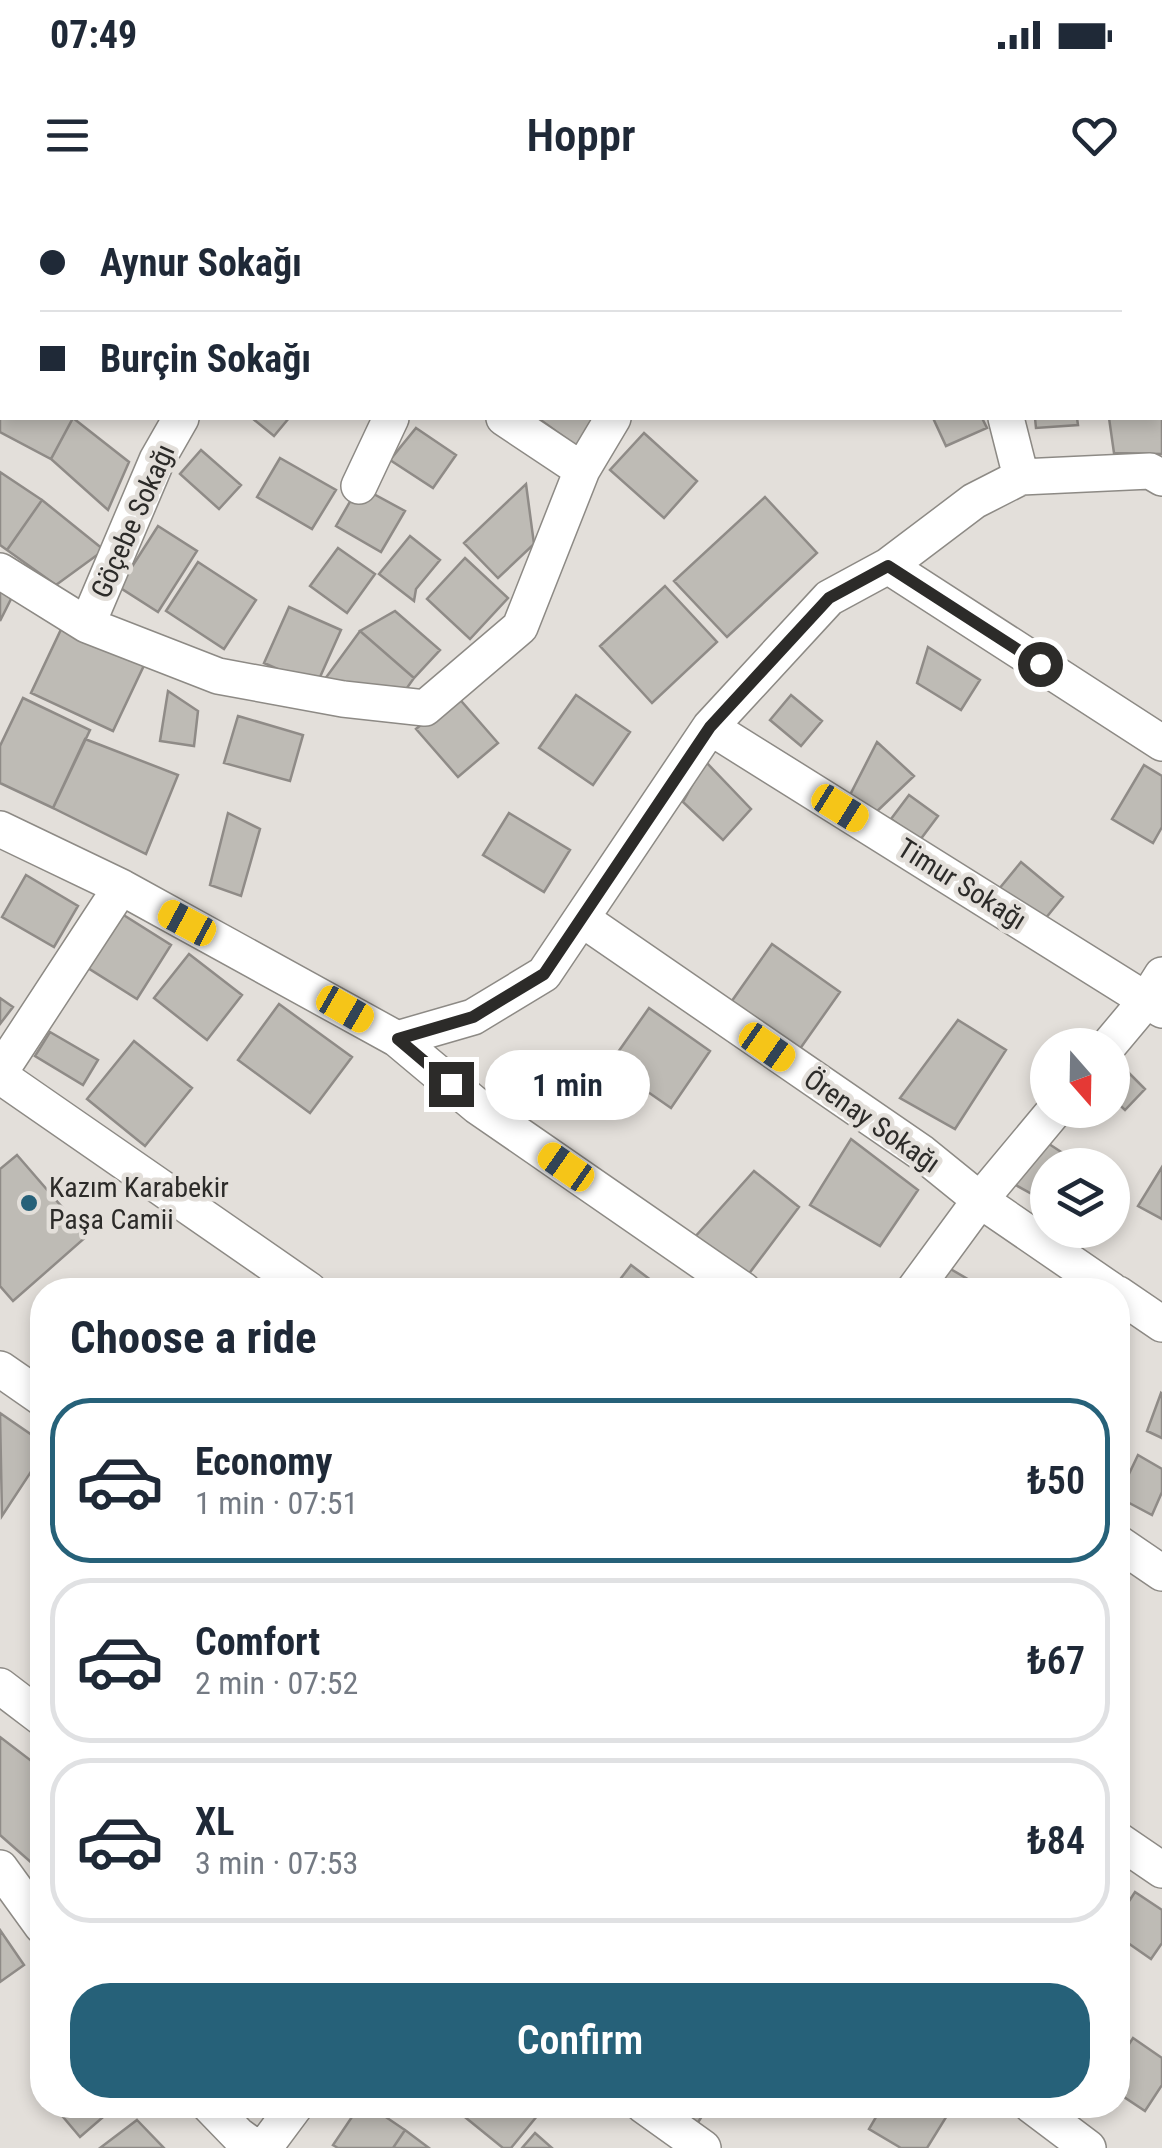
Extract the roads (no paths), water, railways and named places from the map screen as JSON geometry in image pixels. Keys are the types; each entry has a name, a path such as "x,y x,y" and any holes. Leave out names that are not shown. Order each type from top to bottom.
{"street":[{"name":"Göçebe Sokağı","path":"87,625 157,460 180,420"},
{"path":"360,486 390,420"},
{"path":"507,420 582,470"},
{"path":"0,571 87,625 218,676 344,699 426,708 520,627 582,470 611,420"},
{"path":"1007,420 1022,476"},
{"path":"398,1039 473,1017 544,974 710,727 829,598 888,566 974,501 1022,476 1150,471 1162,478"},
{"path":"888,566 1162,743"},
{"name":"Timur Sokağı","path":"710,727 1036,930 1156,996"},
{"path":"0,829 121,887 398,1039 477,1106 725,1278"},
{"path":"121,887 0,1074 293,1278"},
{"name":"Örenay Sokağı","path":"582,919 1094,1278"},
{"path":"1125,1028 1156,996"},
{"path":"923,1278 1040,1128"},
{"path":"1130,1302 1162,1324"},
{"path":"0,1369 30,1390"},
{"path":"1130,1552 1162,1573"},
{"path":"0,1686 30,1709"},
{"path":"1130,1848 1162,1870"},
{"path":"0,1868 30,1909"},
{"path":"222,2118 238,2135 260,2148 285,2118"},
{"path":"661,2118 703,2148"},
{"path":"1048,2118 1088,2148"}],"place":[{"name":"Kazım Karabekir Paşa Camii","path":"29,1203"}]}
